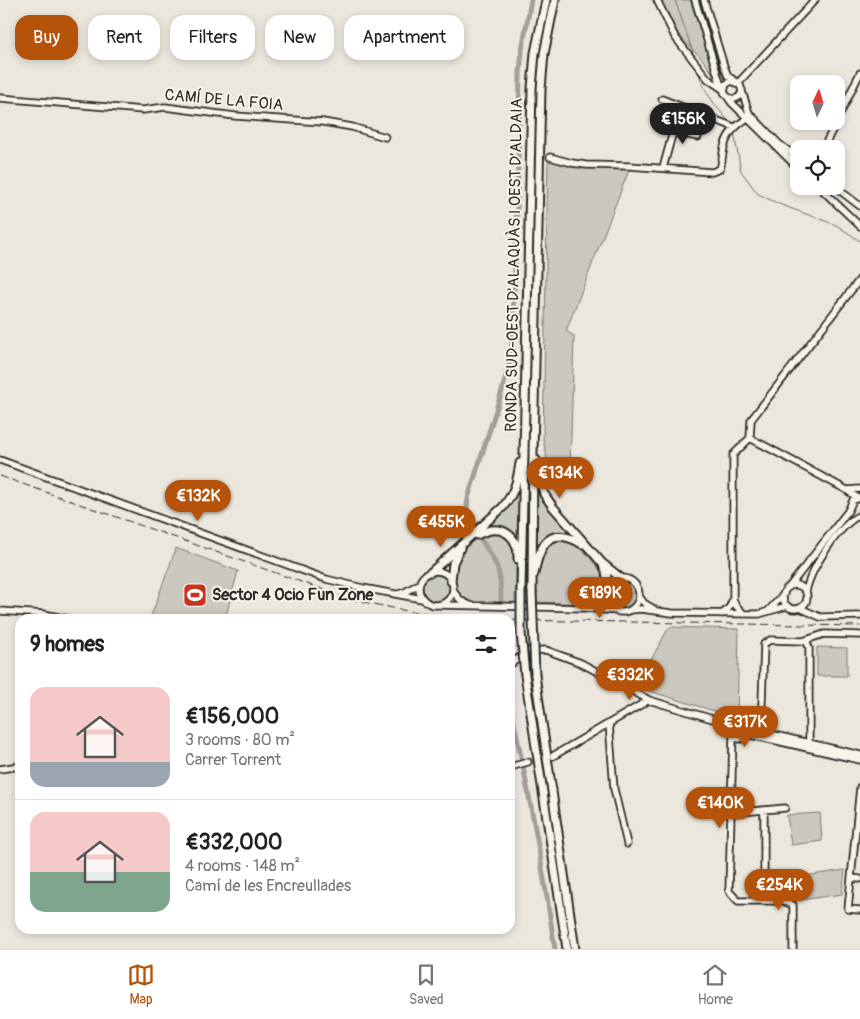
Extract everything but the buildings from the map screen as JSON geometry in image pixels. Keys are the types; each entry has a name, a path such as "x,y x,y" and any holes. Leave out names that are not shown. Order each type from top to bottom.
{"main road":[{"name":"RONDA SUD-OEST D'ALAQUÀS I OEST D'ALDAIA","path":"546,0 535,53 532,88 520,590 524,675 567,949"},
{"name":"RONDA SUD-OEST D'ALAQUÀS I OEST D'ALDAIA","path":"555,0 544,54 541,89 532,592 535,675 575,949"},
{"path":"431,572 503,507 512,495 524,453"},
{"path":"533,453 544,494 553,507 602,563 622,579"},
{"path":"470,538 491,529 500,530 509,535 518,550 520,590"},
{"path":"532,592 539,552 546,542 554,537 566,536 587,547"},
{"path":"452,585 453,563 464,544"},
{"path":"602,563 606,571 608,586"}],"street":[{"path":"657,0 675,37 708,79 731,99 741,95 738,85 725,78 716,68"},
{"path":"695,0 720,83 725,92 746,119 790,161"},
{"path":"704,0 728,76 738,85 749,113 778,143 790,152"},
{"path":"808,0 808,7"},
{"path":"738,85 814,0"},
{"path":"828,140 860,73"},
{"path":"725,92 728,83 738,85"},
{"name":"CAMÍ DE LA FOIA","path":"0,98 143,110 165,107 235,116 323,122 385,137"},
{"path":"662,99 734,127"},
{"path":"664,168 680,106"},
{"path":"550,157 586,166 664,168 712,172 720,169 724,160 725,144 734,127 746,119"},
{"path":"673,132 698,137"},
{"path":"845,194 860,206"},
{"path":"827,195 860,226"},
{"path":"744,614 736,606 733,599 733,455 750,438 751,420 860,279"},
{"path":"750,438 859,497 851,504 784,594 767,612"},
{"path":"0,460 288,566 344,584 422,599 429,604 474,607 586,608 625,612 630,610 656,610 672,613 722,614 761,614 787,606"},
{"path":"846,490 860,489"},
{"path":"846,490 853,512 860,515"},
{"path":"819,616 814,612 807,600 806,592 810,575 837,534 860,515"},
{"path":"394,594 405,592 419,584 424,576 431,572 441,572 449,577 457,597 462,602 474,607"},
{"path":"586,608 598,603 612,582 622,579 632,582 644,603 656,610"},
{"path":"419,584 422,599"},
{"path":"438,605 448,600 452,585"},
{"path":"789,587 799,585 806,592"},
{"path":"784,594 783,599 787,606 793,609 800,608 819,616 860,616"},
{"path":"605,595 608,604 616,611"},
{"path":"630,610 636,604 639,596"},
{"path":"722,614 733,599"},
{"path":"800,608 807,600"},
{"path":"0,611 44,614"},
{"path":"761,732 764,644 770,640 803,641 824,634 860,635"},
{"path":"803,641 806,642 809,648 809,742"},
{"path":"515,661 526,651 546,650 578,662 649,700 724,723 736,726 741,725 745,733"},
{"path":"553,756 649,700"},
{"path":"724,723 738,739 745,733 761,732 860,755"},
{"path":"609,724 614,789 627,844"},
{"path":"736,726 733,734 732,748 729,891 738,901 783,900 792,904 793,949"},
{"path":"732,748 745,733"},
{"path":"745,733 860,760"},
{"path":"515,766 528,762"},
{"path":"0,769 15,767"},
{"path":"860,788 857,845 848,909 860,910"},
{"path":"730,813 785,808"},
{"path":"764,810 764,900"},
{"path":"851,878 860,879"}],"shaded area":[{"path":"661,0 690,0 715,77 703,60 678,34"},
{"path":"548,159 626,167 629,170 566,331 574,336 570,468 548,463 543,440"},
{"path":"537,483 542,495 576,537 564,534 552,537 538,548 535,554"},
{"path":"518,486 518,541 501,527 485,528"},
{"path":"486,533 502,533 508,537 512,544 516,564 515,603 467,601 462,598 455,588 454,574 456,561 467,546"},
{"path":"561,538 579,545 603,573 605,580 596,600 586,604 537,602 537,573 541,556 545,549"},
{"name":"Sector 4 Ocio Fun Zone","path":"176,548 238,571 226,614 152,614"},
{"path":"436,575 445,579 449,588 445,597 436,601 427,597 423,588 427,579"},
{"path":"622,581 632,585 636,595 632,605 622,609 612,605 608,595 612,585"},
{"path":"669,627 739,629 737,718 636,687"},
{"path":"817,647 847,648 847,676 817,676"},
{"path":"820,813 822,841 791,845 787,815"},
{"path":"845,870 842,894 794,901 786,896 784,879"}],"waterway":[{"path":"469,520 466,516 468,498 511,357 516,247 520,73 531,0"},
{"path":"675,0 695,58"},
{"path":"698,69 706,91 730,123"},
{"path":"734,133 741,171 758,194 779,204 836,225 860,241"},
{"path":"482,541 498,569 501,601"},
{"path":"515,728 535,827 555,949"}],"tunnel":[{"path":"528,762 551,756"}],"railway":[{"path":"0,476 350,599 407,611 435,614"},
{"path":"515,620 860,626"}],"place":[{"name":"Sector 4 Ocio Fun Zone","path":"195,595"}]}
